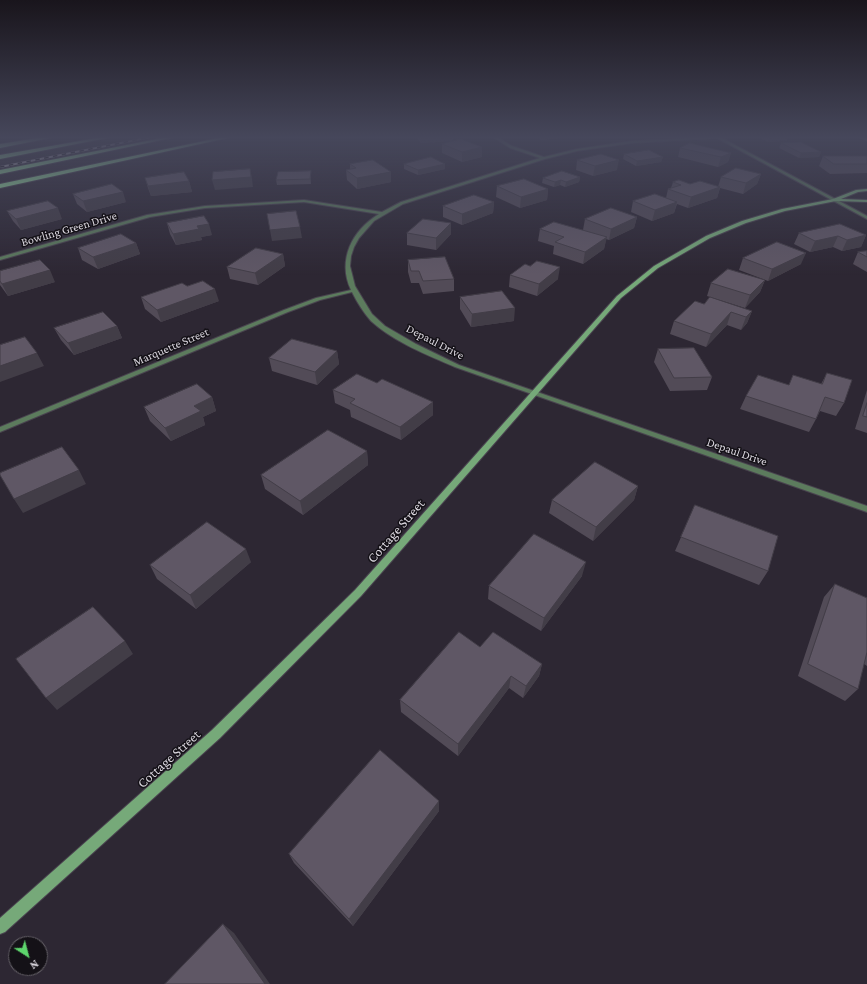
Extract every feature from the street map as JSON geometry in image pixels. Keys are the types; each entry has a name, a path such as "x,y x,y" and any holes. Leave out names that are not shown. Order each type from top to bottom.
{"highway":[{"path":"0,186 14,183"}],"street":[{"name":"Depaul Drive","path":"463,183 420,196 382,213 363,228 350,250 347,263 352,291 374,319 412,345 457,366 867,509"},
{"path":"802,183 867,218"},
{"name":"Cottage Street","path":"0,927 216,734 358,593 619,297 656,267 708,238 744,222 784,210 834,200 857,191 867,190"},
{"name":"Cottage Street","path":"834,200 867,201"},
{"name":"Bowling Green Drive","path":"0,259 149,216 205,207 304,201 382,213"},
{"name":"Marquette Street","path":"0,430 286,311 318,300 352,291"}],"building":[{"path":"147,183 173,183 148,186"},
{"path":"509,183 533,183 548,189 521,197 497,186"},
{"path":"675,183 706,183 720,187 691,197 668,189 681,185"},
{"path":"112,184 123,192 83,201 73,194"},
{"path":"655,194 677,202 655,210 633,201"},
{"path":"474,195 494,202 462,214 443,206"},
{"path":"48,201 58,208 16,219 7,211"},
{"path":"611,208 637,217 611,229 585,219"},
{"path":"296,211 300,227 270,230 267,214"},
{"path":"204,216 209,224 197,226 199,229 173,234 167,223"},
{"path":"423,219 451,223 436,238 407,233"},
{"path":"554,222 607,237 585,252 555,242 564,237 540,229"},
{"path":"840,224 866,235 847,240 838,236 815,241 799,233"},
{"path":"121,234 136,243 93,257 78,248"},
{"path":"777,242 806,253 772,269 743,258"},
{"path":"256,248 283,254 255,273 227,267"},
{"path":"867,251 867,257 858,252"},
{"path":"445,257 454,279 423,281 419,271 411,271 408,260"},
{"path":"40,260 50,270 2,284 0,281 0,271"},
{"path":"537,261 560,267 539,284 510,275 525,264 530,266"},
{"path":"728,269 765,280 750,295 711,283"},
{"path":"203,281 215,289 157,310 141,297 182,283 187,286"},
{"path":"502,291 515,308 472,314 460,297"},
{"path":"710,297 752,311 746,317 731,312 711,334 674,321 695,301 704,304"},
{"path":"103,312 117,326 68,343 54,328"},
{"path":"25,337 37,353 0,366 0,345"},
{"path":"292,339 337,351 315,372 269,358"},
{"path":"694,348 712,377 674,378 658,349"},
{"path":"827,373 852,380 844,403 825,397 816,419 746,396 758,375 789,385 793,375 822,384"},
{"path":"357,374 377,383 382,379 433,402 400,427 350,403 355,399 333,390"},
{"path":"197,384 212,397 194,406 201,411 165,428 144,407"},
{"path":"867,403 867,417 863,416"},
{"path":"328,430 367,451 300,501 261,475"},
{"path":"62,447 79,470 14,499 0,473"},
{"path":"595,462 638,486 596,527 552,500"},
{"path":"695,505 778,536 768,571 681,537"},
{"path":"207,522 246,549 190,595 150,565"},
{"path":"534,534 586,562 544,618 489,586"},
{"path":"835,584 867,598 867,652 858,689 808,664"},
{"path":"93,607 125,641 46,698 16,659"},
{"path":"459,632 480,647 493,632 542,664 526,686 511,676 458,744 400,700"},
{"path":"380,750 439,801 349,919 289,854"},
{"path":"223,924 265,984 165,984"}]}
